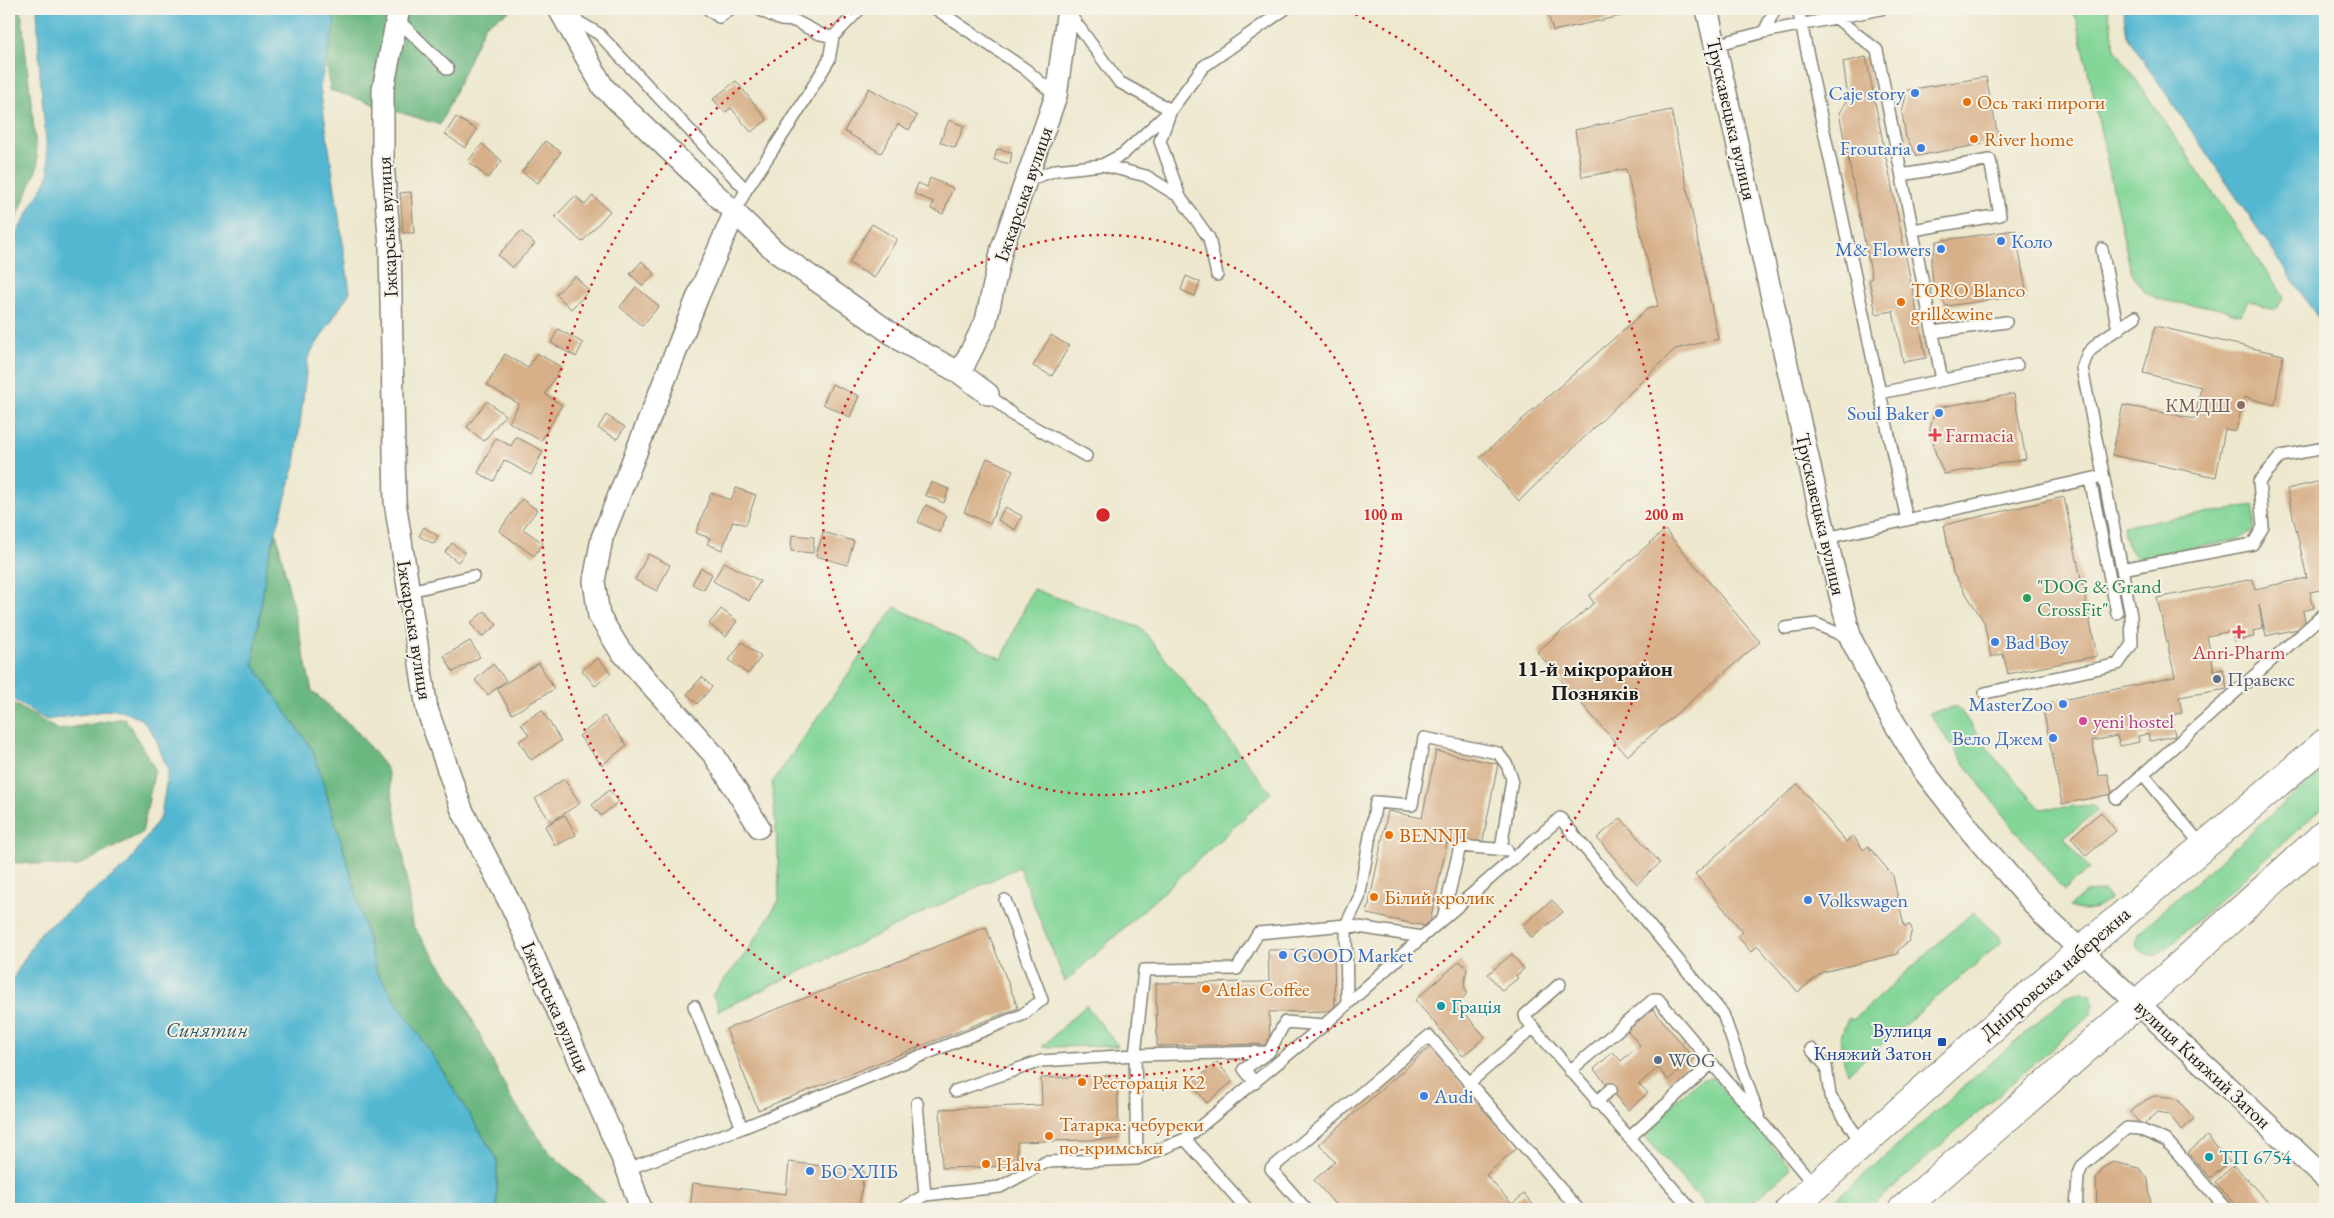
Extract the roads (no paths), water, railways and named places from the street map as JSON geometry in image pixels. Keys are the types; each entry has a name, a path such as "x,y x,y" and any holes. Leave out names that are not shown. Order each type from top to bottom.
{"main road":[{"name":"Дніпровська набережна","path":"1790,1209 2081,950 2325,743"},
{"path":"1903,1209 2138,1003 2325,834"}],"street":[{"name":"Трускавецька вулиця","path":"1707,9 1826,538 1851,639 1889,714 1923,770 1973,834 2044,916 2081,950"},
{"path":"560,10 603,87 776,252 905,343 960,373 988,394"},
{"name":"Іжкарська вулиця","path":"960,373 986,322 1002,248 1056,96 1068,11"},
{"name":"Іжкарська вулиця","path":"398,14 383,88 383,164 390,246 395,502 427,709 462,810 514,911 627,1169 640,1209"},
{"path":"734,214 698,296 602,538 594,581 599,616 620,650 714,755 759,827"},
{"name":"вулиця Княжий Затон","path":"2081,950 2325,1178"}],"lane":[{"path":"708,9 719,17 730,9"},
{"path":"758,9 781,20 795,21 820,34 833,37"},
{"path":"734,214 746,190 790,124 829,60 833,37 860,9"},
{"path":"936,9 1025,69 1056,96"},
{"path":"1102,165 1123,154 1171,110 1203,67 1285,9"},
{"path":"1764,32 1775,9"},
{"path":"1798,9 1907,520"},
{"path":"1714,45 1764,32 1881,9"},
{"path":"560,10 599,34 746,190"},
{"path":"1068,11 1119,82 1171,110"},
{"path":"398,14 448,69"},
{"path":"1836,18 1877,50 1942,380"},
{"path":"1171,110 1160,141 1180,197 1209,238 1217,275"},
{"path":"1902,175 1990,160 2000,215 1913,230"},
{"path":"1025,181 1056,170 1102,165 1146,176 1180,197"},
{"path":"2102,249 2118,330"},
{"path":"1985,693 2118,664 2132,644 2131,616 2082,368 2088,353 2135,317"},
{"path":"1933,332 2006,322"},
{"path":"1880,393 2017,365"},
{"path":"988,394 1014,416 1086,456"},
{"path":"2122,569 2253,544 2263,527 2260,482 2281,456 2325,448"},
{"path":"1826,538 2104,476"},
{"path":"2090,479 2117,613"},
{"path":"410,592 473,576"},
{"path":"2116,798 2325,613"},
{"path":"1785,628 1816,624 1851,639"},
{"path":"1346,1004 1346,925 1359,898 1376,802 1412,805 1424,738 1498,753 1507,765 1512,779 1501,849"},
{"path":"2143,774 2204,847"},
{"path":"902,1209 925,1195 1000,1187 1046,1162 1137,1159 1185,1139 1256,1083 1324,1025 1422,937 1560,818 1723,1014 1760,1120"},
{"path":"1443,919 1460,846 1519,852"},
{"path":"627,1169 742,1128 1022,1015 1042,1000 1005,900"},
{"path":"1137,1159 1136,1055 1144,970 1237,969 1258,933 1346,925 1422,937"},
{"path":"1560,984 1525,1015 1526,1019 1596,1102 1691,1209"},
{"path":"1570,1071 1654,999 1658,999 1678,1031 1711,1064 1816,1187"},
{"path":"694,1006 742,1128"},
{"path":"1256,1083 1244,1069 1269,1052 1285,1022 1324,1025"},
{"path":"1469,1083 1533,1028"},
{"path":"1306,1209 1271,1169 1429,1036 1578,1209"},
{"path":"1811,1049 1826,1066 1830,1096 1862,1144"},
{"path":"955,1091 1041,1062 1136,1055 1269,1052"},
{"path":"1629,1138 1711,1064"},
{"path":"1596,1102 1611,1090"},
{"path":"917,1103 925,1195"},
{"path":"2076,1209 2078,1177 2082,1166 2126,1128 2140,1129 2167,1141 2226,1209"},
{"path":"1185,1139 1247,1209"}],"water":[{"name":"Синятин","path":"37,9 329,9 335,22 320,87 350,292 308,357 295,465 267,563 253,664 313,751 352,877 376,971 430,1051 497,1159 497,1209 9,1209 9,985 40,933 127,865 161,816 168,771 156,739 143,720 117,709 46,720 9,697 9,413 15,362 9,342 9,247 49,175 40,74"},
{"path":"2123,9 2325,9 2325,328 2127,36"}],"place":[{"name":"Caje story","path":"1915,93"},
{"name":"Ось такі пироги","path":"1967,102"},
{"name":"River home","path":"1974,139"},
{"name":"Froutaria","path":"1921,148"},
{"name":"Коло","path":"2001,241"},
{"name":"M& Flowers","path":"1941,249"},
{"name":"TORO Blanco grill&wine","path":"1901,302"},
{"name":"КМДШ","path":"2241,405"},
{"name":"Soul Baker","path":"1939,413"},
{"name":"Farmacia","path":"1935,435"},
{"name":"\"DOG & Grand CrossFit\"","path":"2027,598"},
{"name":"Anri-Pharm","path":"2239,632"},
{"name":"Bad Boy","path":"1995,642"},
{"name":"Правекс","path":"2217,679"},
{"name":"MasterZoo","path":"2063,704"},
{"name":"yeni hostel","path":"2083,721"},
{"name":"Вело Джем","path":"2053,738"},
{"name":"BENNJI","path":"1389,835"},
{"name":"Білий кролик","path":"1374,897"},
{"name":"Volkswagen","path":"1808,900"},
{"name":"GOOD Market","path":"1283,955"},
{"name":"Atlas Coffee","path":"1206,989"},
{"name":"Грація","path":"1441,1006"},
{"name":"Вулиця Княжий Затон","path":"1942,1042"},
{"name":"WOG","path":"1658,1060"},
{"name":"Ресторація K2","path":"1082,1082"},
{"name":"Audi","path":"1424,1096"},
{"name":"Татарка: чебуреки по-кримськи","path":"1049,1136"},
{"name":"ТП 6754","path":"2209,1157"},
{"name":"Halva","path":"986,1164"},
{"name":"БО ХЛIБ","path":"810,1171"}],"district":[{"name":"11-й мікрорайон Позняків","path":"1595,681"}]}
